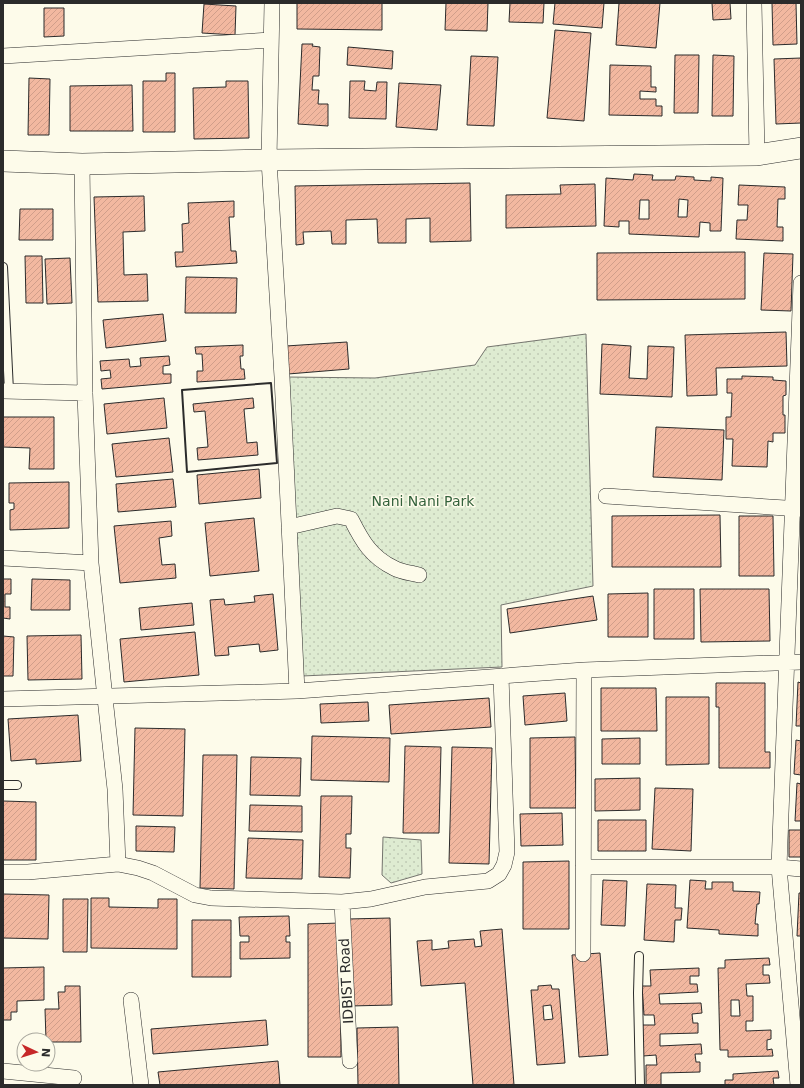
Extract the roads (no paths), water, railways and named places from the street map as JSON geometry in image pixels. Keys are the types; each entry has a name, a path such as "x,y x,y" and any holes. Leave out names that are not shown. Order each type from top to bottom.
{"street":[{"path":"272,3 269,160 290,527 297,691"},
{"path":"754,3 757,155"},
{"path":"3,56 272,40"},
{"path":"3,161 82,164 269,160 757,155 801,148"},
{"path":"82,164 85,393 91,563 115,789 118,864"},
{"path":"798,1085 779,867 794,662 801,283"},
{"path":"6,391 85,393"},
{"path":"606,496 797,508"},
{"path":"290,527 337,516 351,519 359,534 375,556 395,569 419,575"},
{"path":"3,558 91,563"},
{"path":"3,700 297,691 584,670 794,662"},
{"path":"583,954 584,670"},
{"path":"3,872 28,872 118,864 153,873 195,895 211,898 342,902 370,899 441,885 488,881 499,874 504,865 507,852 501,676"},
{"path":"583,867 779,867 801,869"},
{"name":"IDBIST Road","path":"342,902 350,1060"},
{"path":"131,1000 141,1085"},
{"path":"3,1071 74,1078"}],"lane":[{"path":"3,267 6,391"},
{"path":"3,785 17,785"},
{"path":"639,956 638,993 640,1085"}],"park label":[{"name":"Nani Nani Park","path":"423,501"}]}
